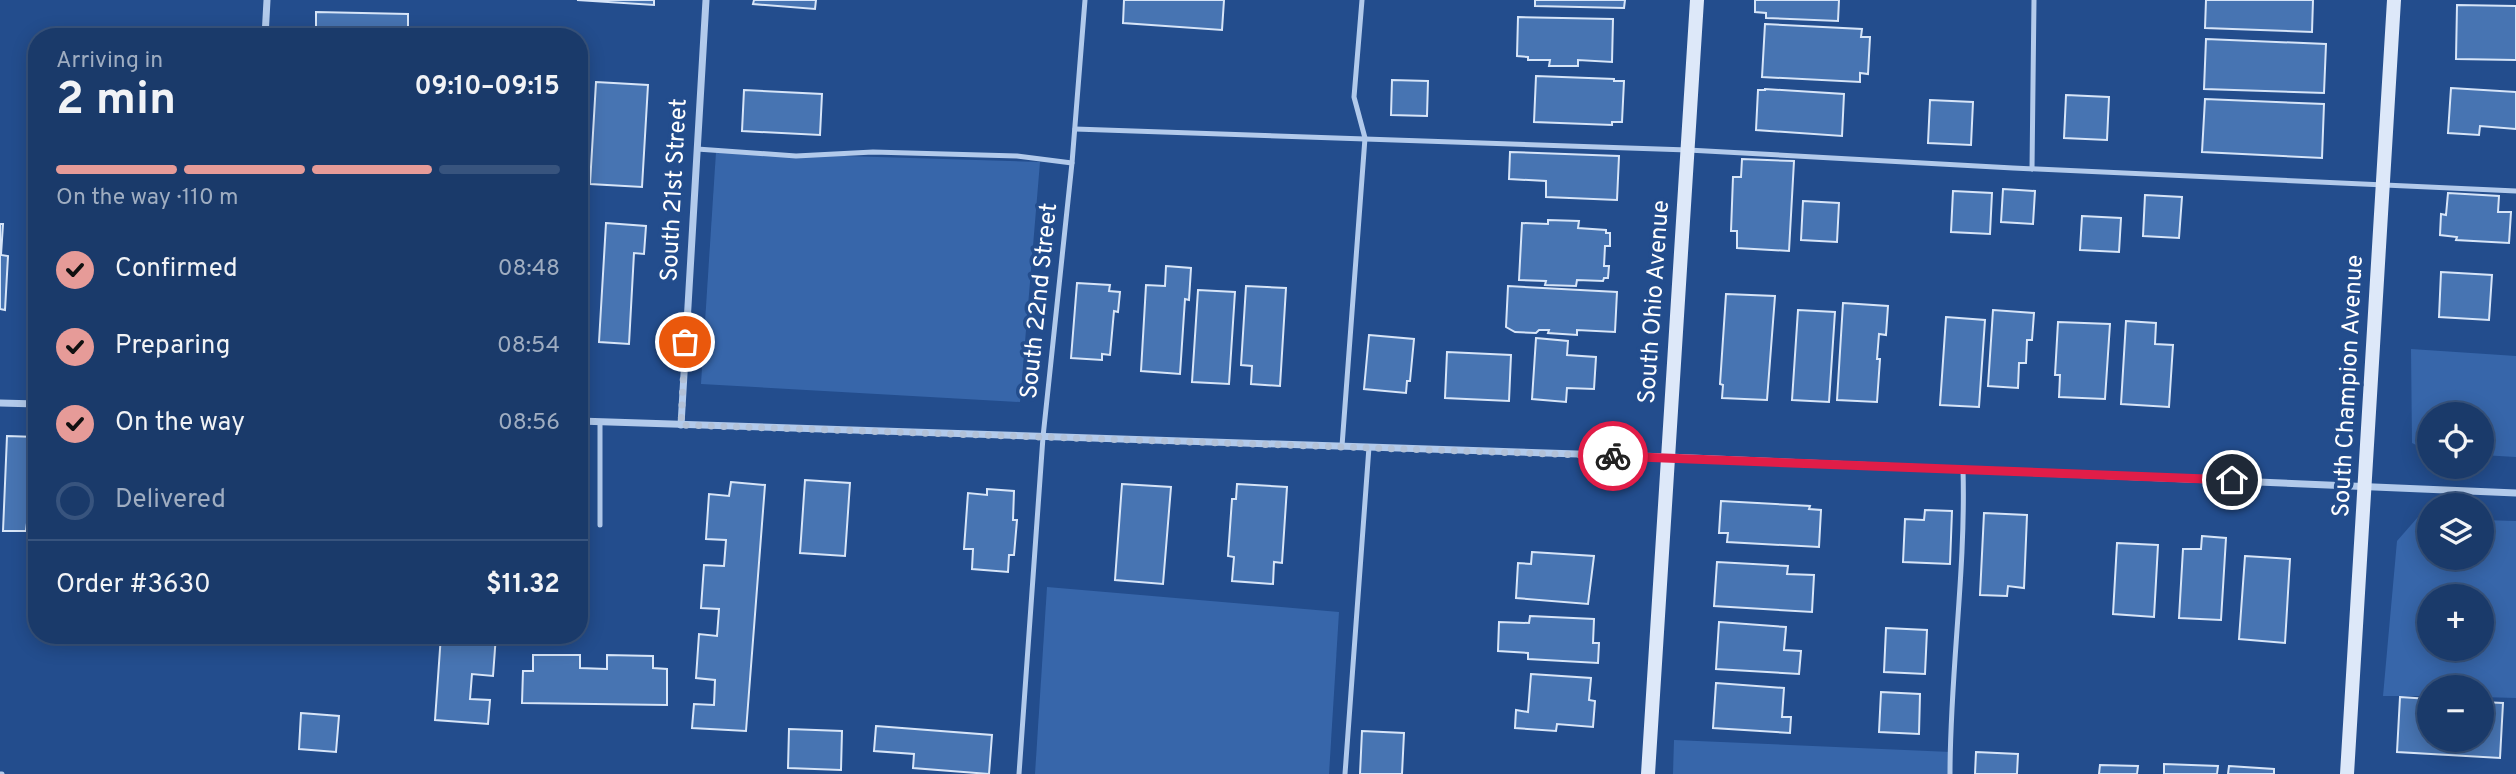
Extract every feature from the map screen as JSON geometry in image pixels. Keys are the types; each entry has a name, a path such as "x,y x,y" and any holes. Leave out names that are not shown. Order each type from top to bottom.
{"street":[{"path":"265,28 267,0"},
{"name":"South 21st Street","path":"681,425 706,0"},
{"name":"South Ohio Avenue","path":"1648,774 1697,0"},
{"name":"South Champion Avenue","path":"2347,774 2393,0"},
{"path":"0,403 28,404"},
{"path":"588,421 1668,457 2516,493"}],"lane":[{"name":"South 22nd Street","path":"1019,774 1042,437 1072,163 1084,0"},
{"path":"1342,446 1365,138 1354,97 1362,0"},
{"path":"2032,169 2034,0"},
{"path":"1075,129 1688,150 2516,191"},
{"path":"697,149 796,156 873,152 1017,156 1072,163"},
{"path":"600,422 600,525"},
{"path":"1345,774 1369,447"},
{"path":"1950,774 1954,664 1964,545 1963,469"}],"shaded area":[{"path":"716,152 1040,162 1020,402 701,384"},
{"path":"2411,349 2516,356 2516,457 2494,456 2494,402 2417,402 2417,445 2412,443"},
{"path":"2417,518 2417,570 2494,570 2494,520 2516,521 2516,698 2494,697 2494,675 2417,675 2417,696 2383,696 2397,541"},
{"path":"1047,587 1339,612 1329,774 1035,774"},
{"path":"1674,740 1951,752 1950,774 1673,774"}],"building":[{"path":"577,0 654,0 654,5"},
{"path":"754,0 816,0 815,9 753,4"},
{"path":"1124,0 1224,0 1222,30 1123,23"},
{"path":"1535,0 1625,0 1624,8 1535,6"},
{"path":"1755,0 1839,0 1838,21 1766,18 1766,13 1755,12"},
{"path":"2206,0 2313,0 2312,32 2205,28"},
{"path":"2457,5 2516,6 2516,60 2456,59"},
{"path":"316,12 408,14 408,28 316,28"},
{"path":"1518,17 1613,19 1612,62 1578,60 1578,66 1549,66 1550,60 1528,60 1528,57 1517,56"},
{"path":"1765,24 1862,29 1861,37 1870,37 1868,74 1860,73 1860,82 1762,77"},
{"path":"2206,39 2326,44 2324,93 2204,89"},
{"path":"1536,76 1624,81 1622,122 1612,122 1612,125 1534,122"},
{"path":"1392,80 1428,81 1427,116 1391,115"},
{"path":"596,82 648,85 642,187 590,184"},
{"path":"2451,88 2516,92 2516,129 2480,126 2479,135 2448,133"},
{"path":"744,90 822,94 820,135 742,131"},
{"path":"1758,90 1844,94 1842,136 1756,130"},
{"path":"2066,95 2109,97 2107,140 2064,138"},
{"path":"2205,99 2324,104 2322,158 2202,152"},
{"path":"1930,100 1973,102 1971,145 1928,143"},
{"path":"1510,152 1619,156 1617,200 1546,197 1546,181 1509,179"},
{"path":"1742,159 1794,161 1789,251 1737,248 1737,231 1731,231 1733,177 1741,177"},
{"path":"2003,189 2035,191 2033,224 2001,222"},
{"path":"1953,191 1992,193 1990,234 1951,232"},
{"path":"2448,193 2499,196 2498,212 2511,212 2509,243 2456,240 2457,237 2440,235 2441,214 2446,215"},
{"path":"2145,195 2182,197 2179,238 2143,236"},
{"path":"1803,201 1839,203 1837,242 1801,240"},
{"path":"2082,216 2121,218 2119,252 2080,250"},
{"path":"1548,220 1579,221 1578,228 1606,230 1606,233 1610,233 1610,246 1605,246 1604,266 1609,266 1608,278 1603,281 1577,280 1576,286 1545,285 1546,281 1519,280 1522,223 1548,224"},
{"path":"606,223 646,226 644,254 634,253 629,344 599,342"},
{"path":"0,224 3,224 1,255 8,256 5,310 0,309"},
{"path":"1166,266 1191,268 1189,300 1185,299 1180,374 1141,371 1146,285 1165,286"},
{"path":"2441,272 2492,275 2489,320 2439,317"},
{"path":"1077,283 1110,285 1109,291 1120,292 1118,312 1114,311 1110,355 1102,354 1102,360 1071,358"},
{"path":"1246,286 1286,288 1280,386 1251,384 1252,366 1241,365"},
{"path":"1508,286 1617,292 1615,332 1577,330 1577,335 1548,333 1549,330 1539,330 1536,333 1515,332 1506,327"},
{"path":"1198,290 1235,292 1229,384 1192,382"},
{"path":"1726,294 1775,296 1767,400 1722,398 1723,385 1720,384"},
{"path":"1843,303 1888,306 1886,335 1879,334 1877,402 1837,400"},
{"path":"1798,310 1835,312 1829,402 1792,400"},
{"path":"1993,310 2034,313 2032,340 2027,340 2026,363 2019,363 2018,388 1988,386"},
{"path":"1946,317 1985,320 1979,407 1940,405"},
{"path":"2126,321 2156,323 2155,344 2173,345 2169,407 2121,404"},
{"path":"2058,322 2110,324 2105,399 2059,397 2060,375 2055,375"},
{"path":"1369,335 1414,339 1410,381 1407,381 1406,393 1364,389"},
{"path":"1536,338 1568,341 1567,355 1596,357 1594,389 1567,388 1566,402 1532,399"},
{"path":"1447,352 1511,355 1509,401 1445,398"},
{"path":"7,436 28,437 26,531 3,531"},
{"path":"805,480 850,483 845,556 800,553"},
{"path":"731,482 765,485 746,731 692,728 694,704 714,705 715,680 696,678 699,634 717,636 719,609 701,608 704,565 724,566 726,540 706,539 709,494 729,496"},
{"path":"1122,484 1171,487 1163,584 1115,580"},
{"path":"1237,484 1287,487 1282,563 1274,562 1273,584 1232,581 1234,557 1228,556 1232,499 1236,499"},
{"path":"987,489 1014,491 1013,520 1017,520 1014,555 1009,555 1008,572 972,569 973,549 964,549 968,493 987,495"},
{"path":"1721,501 1810,506 1809,509 1821,510 1819,547 1727,542 1728,533 1719,533"},
{"path":"1925,510 1952,511 1950,564 1903,562 1905,519 1924,520"},
{"path":"1984,513 2027,515 2024,588 2008,586 2007,596 1980,595"},
{"path":"2202,536 2226,538 2221,620 2179,618 2183,549 2201,549"},
{"path":"2117,543 2158,545 2154,617 2113,614"},
{"path":"1532,552 1594,556 1588,604 1516,598 1518,563 1531,564"},
{"path":"2245,556 2290,559 2285,643 2239,639"},
{"path":"1717,562 1788,566 1787,574 1814,575 1812,612 1714,606"},
{"path":"1530,616 1594,619 1593,643 1599,643 1598,663 1528,659 1528,653 1498,651 1499,622 1529,623"},
{"path":"1719,622 1786,627 1784,650 1801,651 1799,674 1716,669"},
{"path":"1886,628 1927,630 1925,674 1884,672"},
{"path":"440,644 495,644 493,676 472,674 470,699 490,700 488,724 435,720"},
{"path":"533,655 580,655 580,668 607,669 607,655 653,656 653,668 667,669 667,705 522,703 523,671 533,671"},
{"path":"1531,674 1591,678 1589,700 1595,701 1593,727 1557,724 1556,731 1515,728 1516,710 1528,712"},
{"path":"1716,683 1784,688 1782,717 1791,717 1790,733 1713,728"},
{"path":"1881,692 1920,694 1919,734 1879,732"},
{"path":"2400,697 2417,698 2417,752 2494,752 2494,703 2503,703 2500,758 2397,752"},
{"path":"301,713 339,716 336,752 299,749"},
{"path":"876,726 992,735 989,774 913,768 914,754 874,751"},
{"path":"789,729 842,731 841,770 788,768"},
{"path":"1362,731 1404,733 1402,774 1360,774"},
{"path":"1976,752 2018,754 2017,774 1975,774"},
{"path":"2164,764 2218,766 2217,774 2164,774"},
{"path":"2100,765 2138,766 2137,774 2099,774"},
{"path":"2229,766 2274,769 2274,774 2228,774"}],"way so far":[{"path":"685,342 681,425 1613,456"}],"route":[{"path":"1613,456 2232,480"}]}
